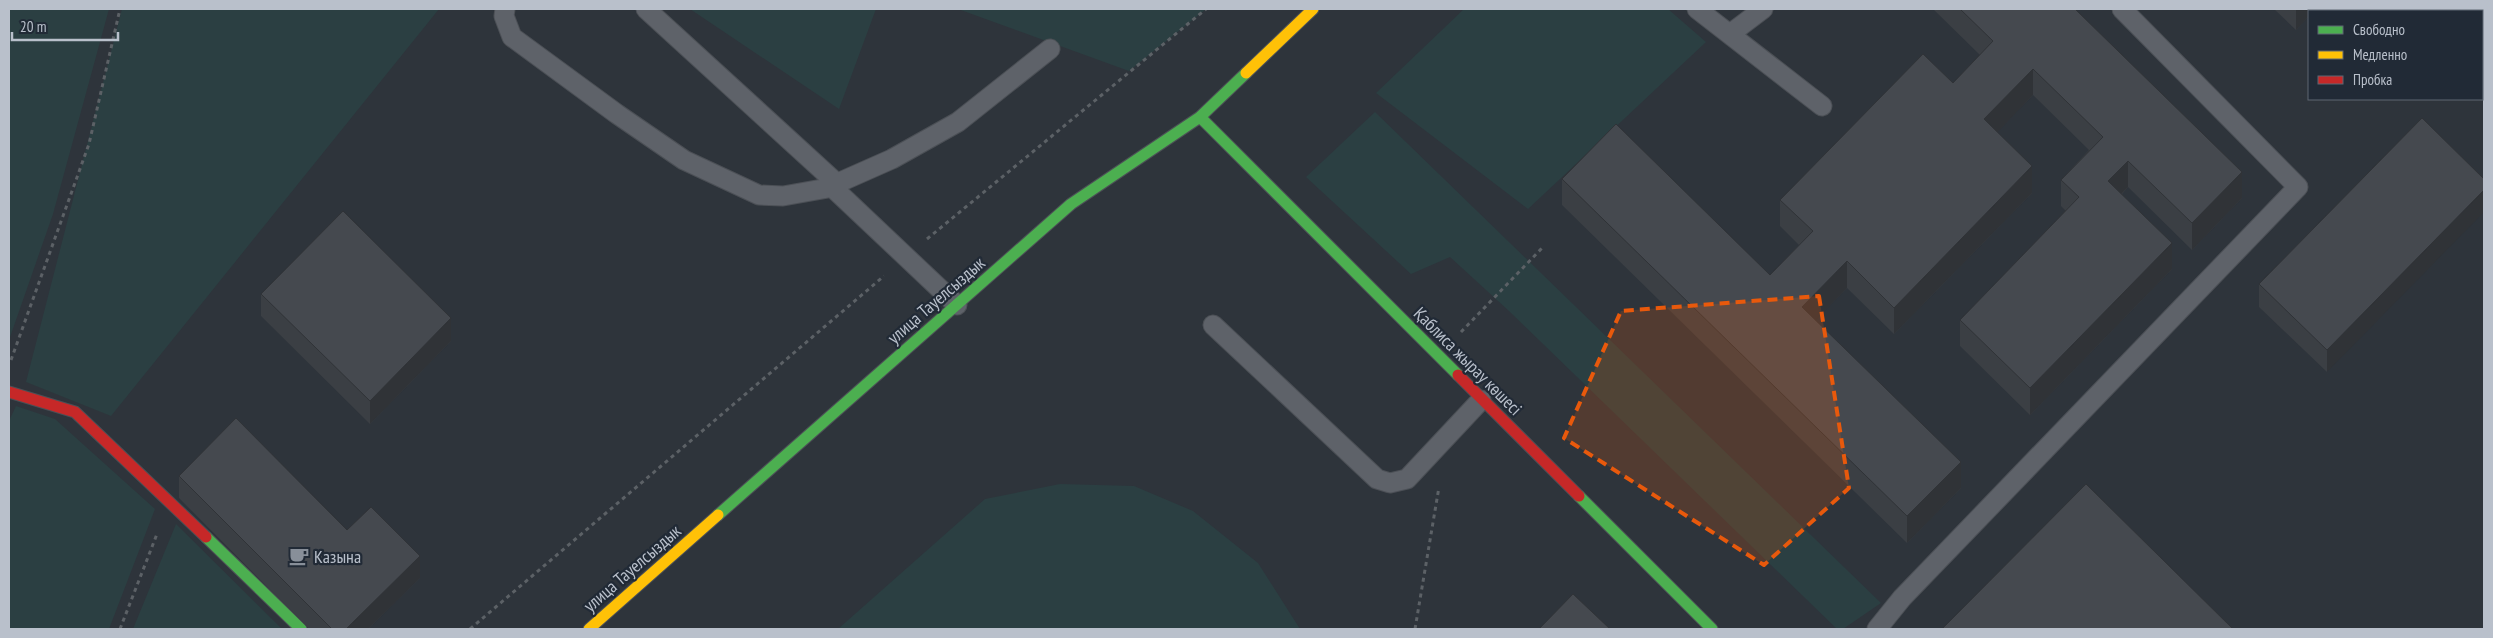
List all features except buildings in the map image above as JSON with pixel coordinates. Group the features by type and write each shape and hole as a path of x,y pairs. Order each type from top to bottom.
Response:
{"street":[{"name":"улица Тауелсыздык","path":"590,629 1071,204 1200,117 1313,9"},
{"name":"Қаблиса жырау көшесі","path":"1200,117 1712,629"},
{"path":"9,392 75,412 301,629"}],"lane":[{"path":"505,9 504,16 512,37 616,114 684,160 760,195 783,196 828,188 892,159 958,122 1050,49"},
{"path":"646,9 832,179 831,186"},
{"path":"1697,9 1822,106"},
{"path":"1730,34 1763,9"},
{"path":"1878,629 1902,598 2298,187 2122,9"},
{"path":"831,186 957,305"},
{"path":"1213,325 1377,479 1390,483 1407,479 1481,400"}],"path":[{"path":"9,366 89,144 120,9"},
{"path":"470,629 906,258 1206,9"},
{"path":"1438,356 1544,246"},
{"path":"1415,629 1439,484"},
{"path":"120,629 161,522 167,500"}],"highlighted area":[{"path":"1819,296 1849,488 1764,565 1564,438 1621,311"}],"green space":[{"path":"9,9 109,9 53,214 9,340"},
{"path":"122,9 439,9 111,416 26,382"},
{"path":"690,9 876,9 839,109"},
{"path":"958,9 1206,9 1129,71"},
{"path":"1464,9 1668,9 1706,42 1528,209 1376,93"},
{"path":"1375,112 1881,603 1843,629 1837,629 1509,311 1450,257 1411,274 1306,177"},
{"path":"16,406 55,419 155,509 109,629 9,629 9,421"},
{"path":"1060,484 1134,486 1193,511 1258,563 1300,629 838,629 985,499"},
{"path":"176,524 282,629 133,629"}],"traffic: fast":[{"path":"718,515 1071,204 1200,117 1246,73"},
{"path":"1200,117 1458,375"},
{"path":"1579,496 1712,629"},
{"path":"206,537 301,629"}],"traffic: slow":[{"path":"1246,73 1313,9"},
{"path":"589,629 718,515"}],"traffic: jam":[{"path":"1458,375 1579,496"},
{"path":"9,392 75,412 206,537"}],"place":[{"name":"Казына","path":"299,556"}]}
